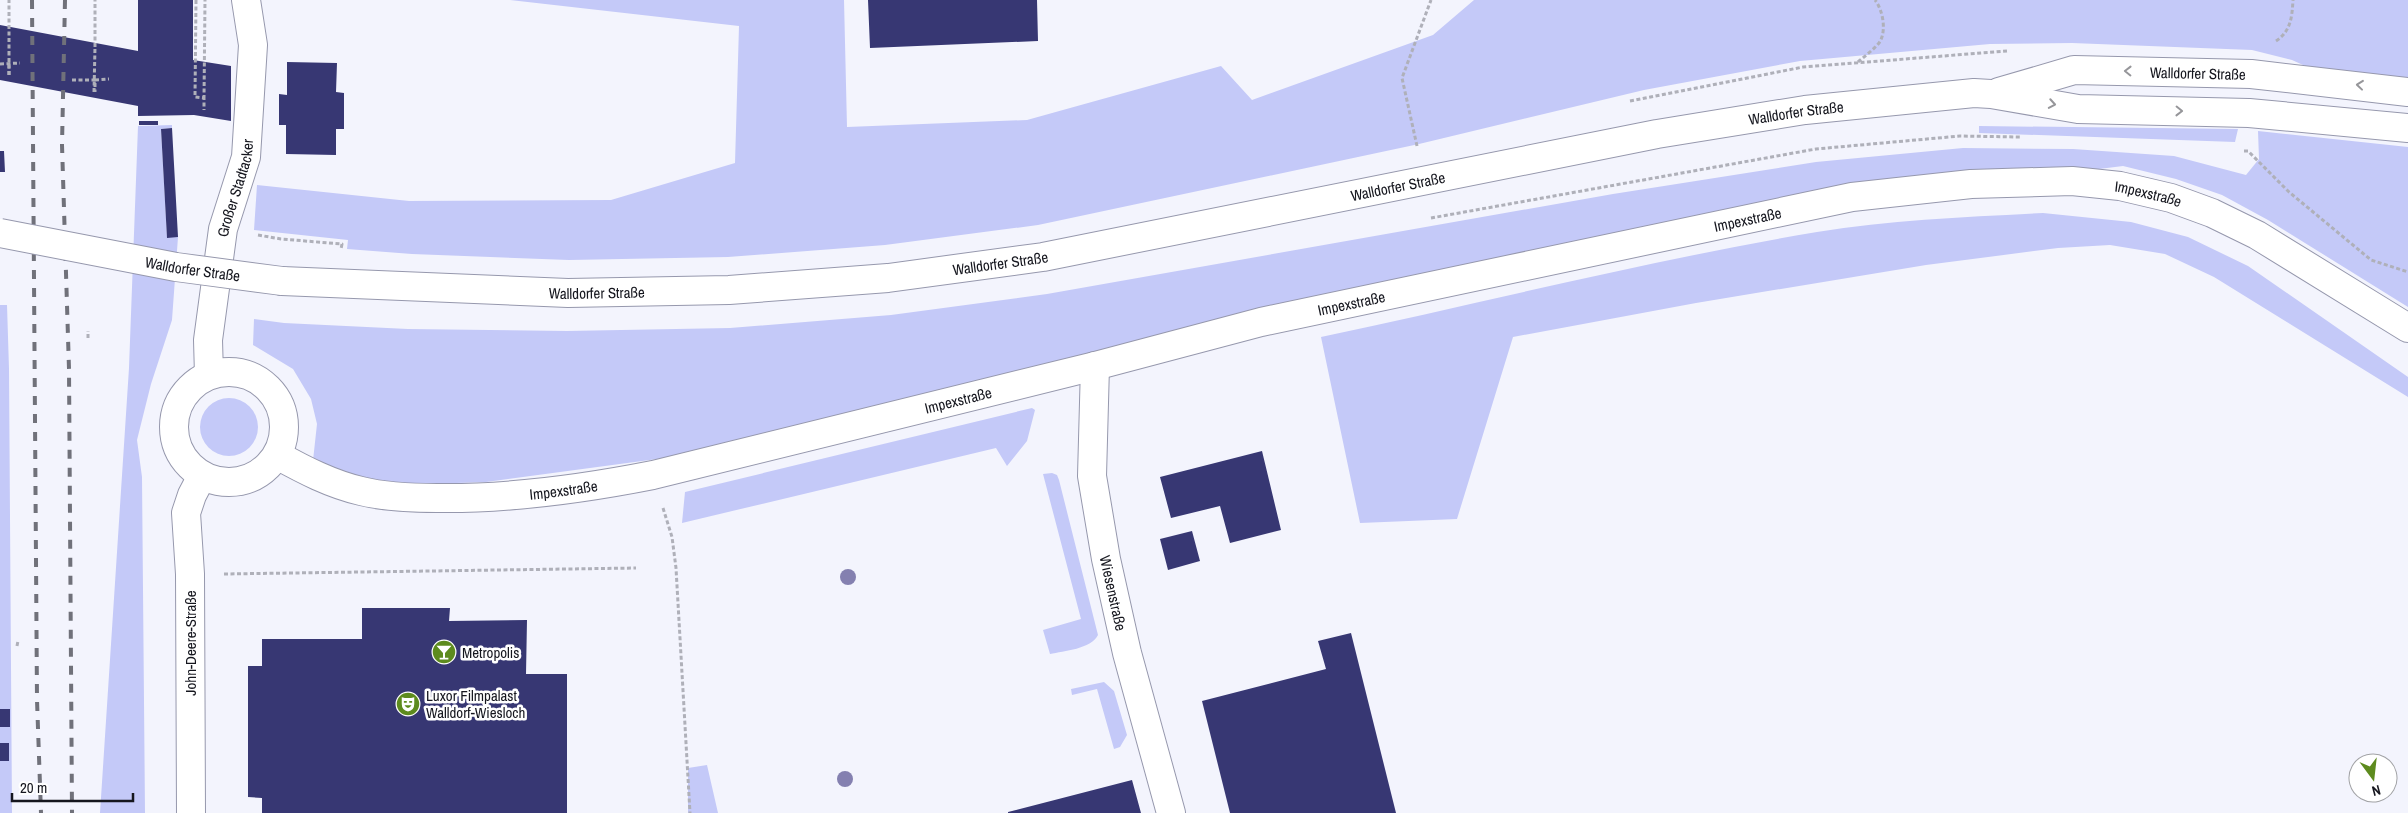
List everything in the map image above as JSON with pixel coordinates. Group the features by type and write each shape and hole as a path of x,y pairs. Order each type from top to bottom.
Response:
{"street":[{"name":"Großer Stadtacker","path":"209,375 208,340 224,229 246,157 253,46 246,0"},
{"name":"Walldorfer Straße","path":"1991,94 2074,70 2251,74 2408,92"},
{"name":"Walldorfer Straße","path":"0,233 176,267 282,281 568,293 729,290 888,278 1042,257 1657,134 1805,110 1974,93 1991,94 2078,109 2249,113 2408,128"},
{"name":"Impexstraße","path":"277,455 313,476 361,491 408,498 467,499 540,494 653,475 1094,366 1261,322 1852,197 1971,184 2072,181 2120,186 2171,198 2212,213 2257,235 2408,328"},
{"name":"Wiesenstraße","path":"1094,366 1092,476 1104,550 1127,653 1171,813"},
{"path":"236,372 262,382 279,403 284,430 277,455 257,475 230,482 202,476 186,463 176,444 173,423 179,403 191,386 209,375 236,372"},
{"name":"John-Deere-Straße","path":"191,813 190,574 186,513 192,495 202,476"}],"path":[{"path":"9,0 9,75 9,63"},
{"path":"95,0 94,92 95,80"},
{"path":"196,0 195,97 204,98 204,110 205,0"},
{"path":"1419,154 1402,78 1431,0"},
{"path":"1858,62 1880,41 1883,30 1882,17 1875,0"},
{"path":"2271,44 2282,36 2292,21 2293,0"},
{"path":"1628,101 1803,67 2008,51"},
{"path":"0,64 20,63"},
{"path":"72,80 109,79"},
{"path":"2248,151 2289,192 2371,260 2408,272"},
{"path":"281,239 336,243"},
{"path":"88,331 88,338"},
{"path":"653,475 672,537 676,568 690,813"},
{"path":"190,574 636,568"}],"shaded area":[{"path":"510,0 844,0 847,127 1027,120 1221,66 1252,100 1433,35 1474,0 2408,0 2408,83 2312,69 2292,60 2252,50 2072,43 1990,44 1800,61 1644,90 1419,144 1038,225 885,245 728,257 569,260 412,254 347,249 348,240 254,230 257,185 409,201 611,200 735,163 739,26"},
{"path":"172,125 172,128 161,129 167,237 178,237 172,320 151,384 137,440 142,477 145,813 100,813 129,368 138,126"},
{"path":"1979,126 2238,129 2235,142 1979,133"},
{"path":"2258,131 2408,147 2408,307 2268,220 2222,195 2176,179 2123,166 2067,173 1972,176 672,457 486,482 310,488 317,424 311,399 293,369 253,345 254,319 284,323 408,329 567,331 730,328 891,315 1047,294 1613,194 1816,162 1963,148 2073,149 2174,156 2246,175 2259,159"},
{"path":"2043,213 2131,222 2188,237 2248,266 2408,377 2408,397 2214,277 2165,254 2110,245 2058,248 1926,265 1696,303 1513,337 1457,519 1360,523 1321,337 1631,268 1817,232 1901,222"},
{"path":"0,305 7,305 9,369 12,813 0,813"},
{"path":"229,398 245,403 253,411 258,427 253,443 245,451 229,456 213,451 205,443 200,427 205,411 213,403"},
{"path":"1032,408 1035,410 1027,441 1007,466 996,448 682,523 685,492"},
{"path":"1052,473 1057,475 1059,480 1098,635 1095,640 1083,646 1050,654 1043,630 1081,619 1043,474"},
{"path":"1104,682 1114,691 1127,735 1120,747 1114,749 1097,689 1072,695 1071,689"},
{"path":"707,765 718,813 688,813 688,768"}],"building":[{"path":"138,0 193,0 193,60 231,66 231,121 194,115 138,116 138,106 0,80 0,25 138,51"},
{"path":"868,0 1037,0 1038,41 870,48"},
{"path":"287,62 337,63 336,92 344,93 344,129 336,129 336,155 286,154 286,125 279,125 279,94 287,95"},
{"path":"139,121 158,121 158,125 139,125"},
{"path":"172,128 178,237 167,238 161,129"},
{"path":"0,151 4,151 5,172 0,172"},
{"path":"1262,451 1281,530 1230,543 1220,506 1171,518 1160,477"},
{"path":"1192,531 1200,561 1168,570 1160,539"},
{"name":"Luxor Filmpalast Walldorf-Wiesloch","path":"362,608 450,608 449,621 527,620 526,674 567,674 567,813 262,813 262,798 248,797 248,666 262,666 262,639 362,639"},
{"path":"1351,633 1396,813 1230,813 1202,701 1326,669 1318,641"},
{"path":"0,709 10,709 10,727 0,727"},
{"path":"0,743 9,743 9,761 0,761"},
{"path":"1132,780 1141,813 1008,813 1008,812"}],"railway":[{"path":"32,0 37,700 41,813"},
{"path":"65,0 62,145 69,369 72,813"}],"place":[{"name":"Metropolis","path":"444,652"},
{"name":"Luxor Filmpalast Walldorf-Wiesloch","path":"408,704"}]}
